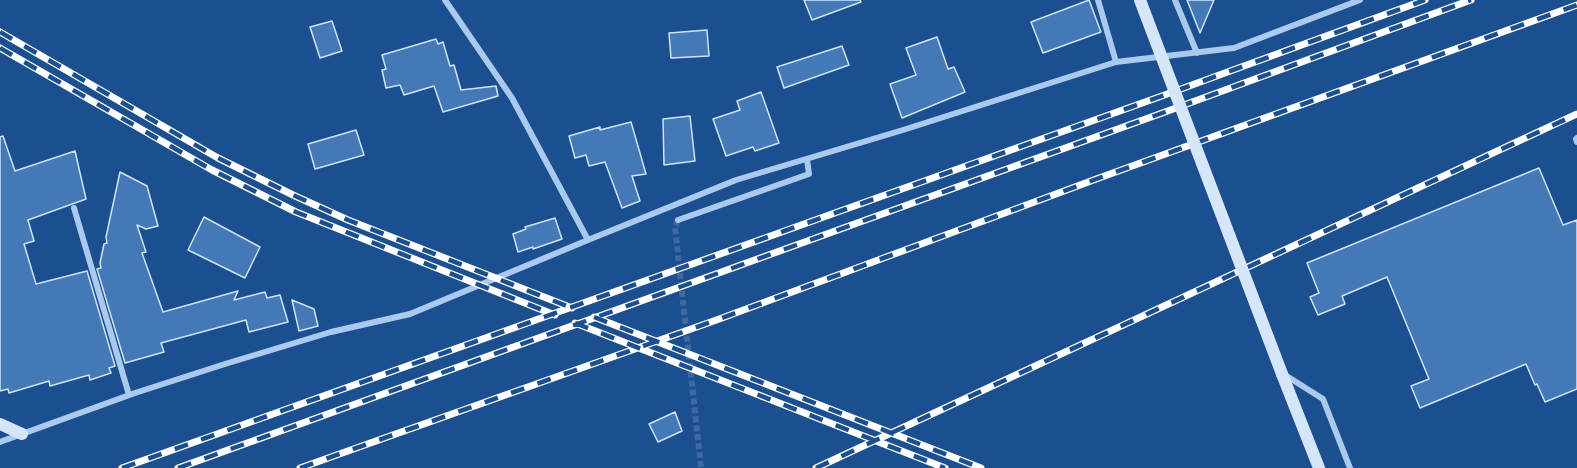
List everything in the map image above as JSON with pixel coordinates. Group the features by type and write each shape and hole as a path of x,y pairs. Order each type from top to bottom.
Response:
{"street":[{"path":"445,0 512,99 588,240"},
{"path":"1098,0 1116,62"},
{"path":"1140,0 1319,468"},
{"path":"1176,0 1197,53"},
{"path":"0,442 129,395 225,364 331,332 410,314 735,180 1116,62 1234,48 1360,0"},
{"path":"678,220 809,174 807,159"},
{"path":"75,208 129,395"},
{"path":"1282,374 1323,399 1350,468"},
{"path":"0,424 22,434"}],"building":[{"path":"804,0 860,0 861,2 812,20"},
{"path":"1089,0 1101,32 1043,53 1031,22"},
{"path":"1187,0 1214,0 1200,33"},
{"path":"332,21 342,51 320,58 310,27"},
{"path":"707,30 709,56 671,58 669,33"},
{"path":"937,37 948,69 954,67 965,92 902,118 890,84 916,75 906,48"},
{"path":"436,39 438,44 443,42 450,66 454,65 461,90 496,86 498,96 443,112 434,86 404,95 400,85 386,88 382,70 386,69 382,55"},
{"path":"842,46 849,65 784,88 777,67"},
{"path":"761,92 779,143 755,151 753,147 726,156 713,119 740,110 737,101"},
{"path":"690,116 695,161 664,165 663,119"},
{"path":"631,122 646,174 632,176 640,201 622,208 605,162 589,166 586,155 575,158 569,136 600,127 600,130"},
{"path":"356,130 364,155 315,169 308,144"},
{"path":"3,136 15,171 75,151 86,199 28,220 34,241 24,244 36,284 87,271 115,366 109,368 111,373 90,380 89,375 50,386 49,381 9,393 8,389 0,391 0,137"},
{"path":"1539,168 1563,225 1577,220 1577,389 1545,402 1526,364 1420,408 1411,386 1429,379 1387,277 1342,296 1345,304 1318,315 1310,297 1319,293 1307,263"},
{"path":"120,172 147,186 158,226 146,229 137,225 146,252 142,253 163,312 238,291 234,300 265,292 267,298 280,295 288,322 249,332 246,320 161,343 164,352 125,363 97,269 101,268 104,244 107,243 106,237"},
{"path":"204,217 260,247 245,278 188,250"},
{"path":"555,218 562,239 518,252 513,234 526,229 525,227"},
{"path":"292,300 314,309 318,326 299,331"},
{"path":"675,412 682,431 658,442 649,424"}],"tunnel":[{"path":"678,220 675,227 701,468"}],"railway":[{"path":"122,468 1425,0"},
{"path":"178,468 1471,0"},
{"path":"300,468 722,318 1099,178 1577,5"},
{"path":"0,32 218,158 293,195 348,220 572,308"},
{"path":"0,48 212,170 296,212 555,315"},
{"path":"816,468 1577,114"},
{"path":"594,317 981,468"},
{"path":"575,323 945,468"}]}
